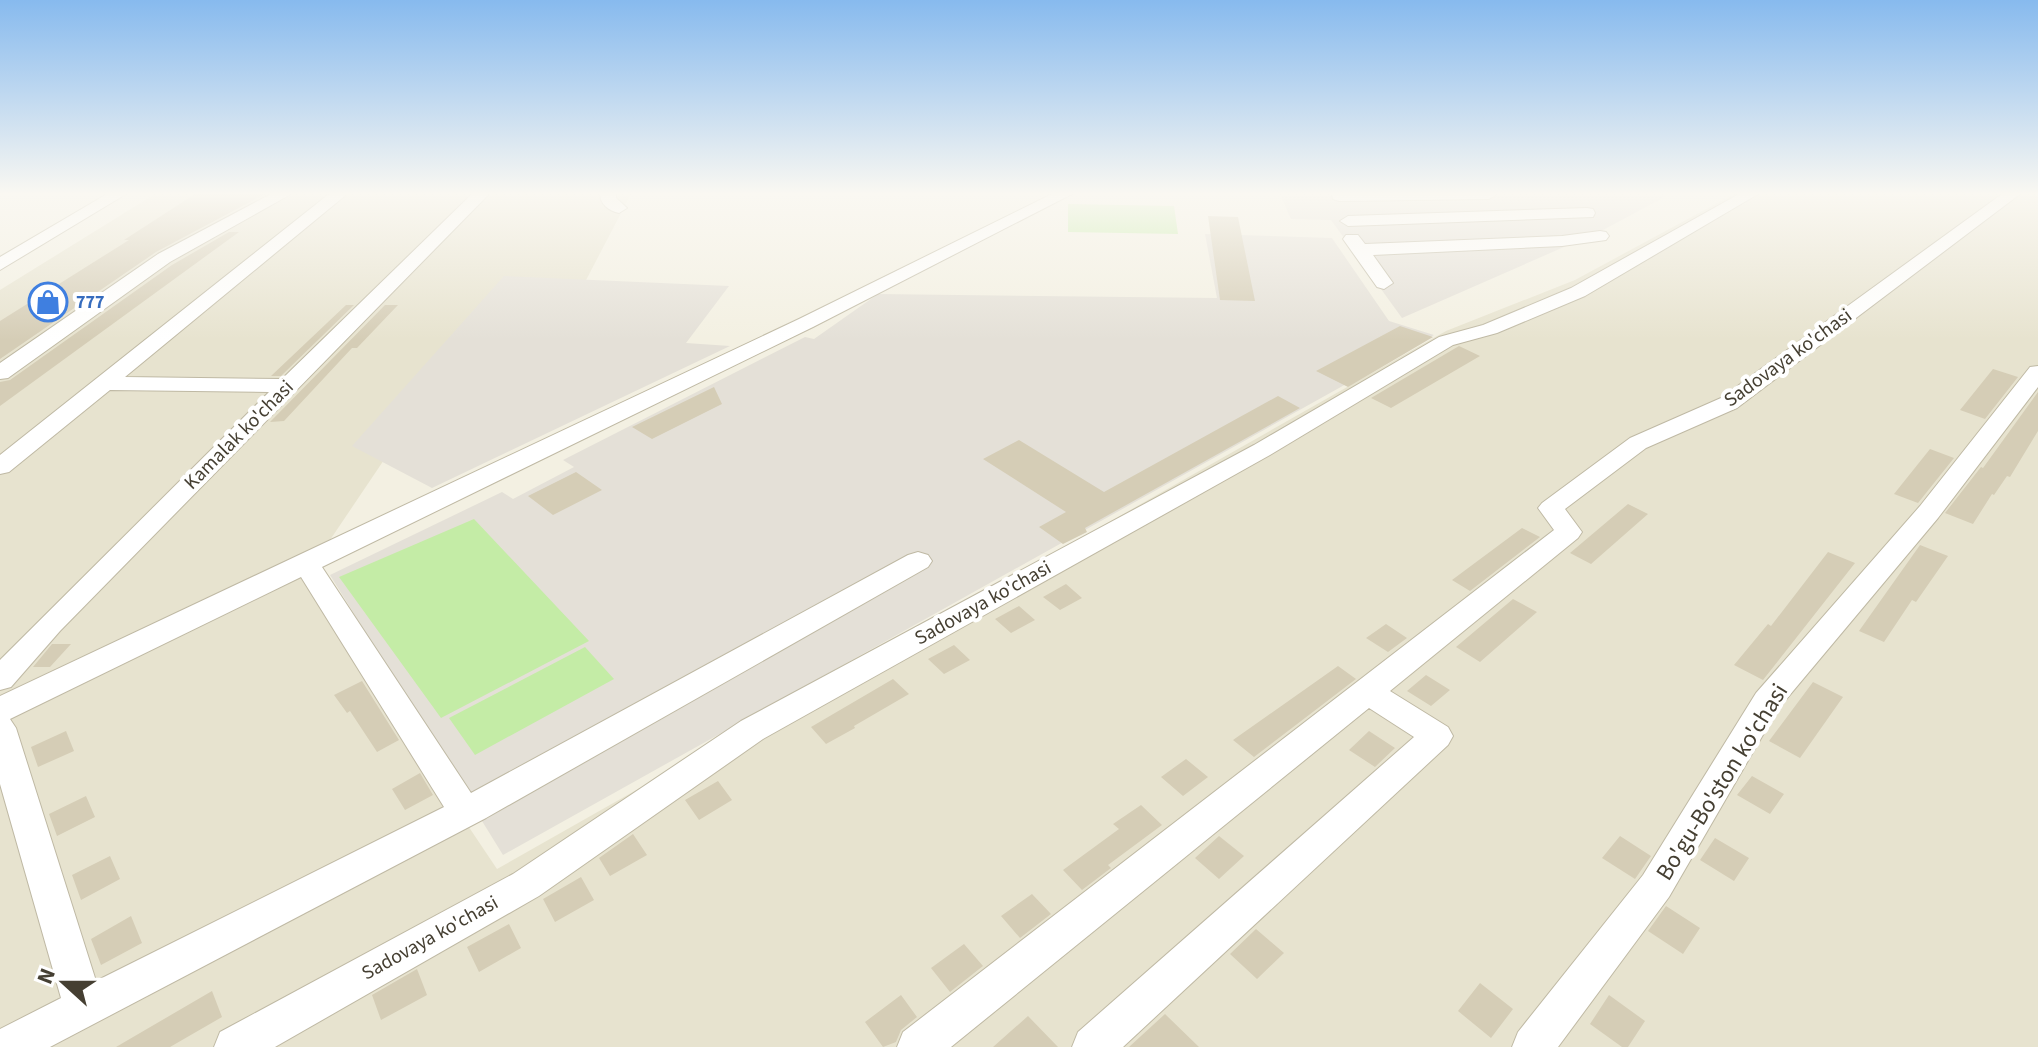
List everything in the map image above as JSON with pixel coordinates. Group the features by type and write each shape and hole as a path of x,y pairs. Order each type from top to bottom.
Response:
{"street":[{"path":"0,255 21,243"},
{"path":"0,265 37,243"},
{"path":"0,373 164,258 192,243"},
{"path":"0,467 278,243"},
{"name":"Kamalak ko'chasi","path":"0,679 50,624 432,243"},
{"path":"0,710 966,243"},
{"path":"1355,243 1384,283"},
{"path":"1360,250 1520,243"},
{"name":"Sadovaya ko'chasi","path":"235,1047 526,885 752,730 1262,450 1446,341 1490,329 1578,292 1664,243"},
{"name":"Sadovaya ko'chasi","path":"918,1047 1569,532 1551,508 1638,443 1729,403 1946,243"},
{"name":"Bo'gu-Bo'ston ko'chasi","path":"1533,1047 1656,886 1767,701 1929,512 2038,372"},
{"path":"104,383 289,386"},
{"path":"8,1047 465,812 918,561"},
{"path":"306,563 465,812"},
{"path":"1093,1047 1437,736 1368,692"},
{"path":"0,728 84,1007"}],"shaded area":[{"path":"76,243 605,243 584,284 504,282 303,580 497,869 1446,331 1575,280 1644,243 2038,243 2038,1047 0,1047 0,290"},
{"path":"1207,243 1335,243 1389,321 1434,335 503,855 330,575 502,492 513,499 574,467 563,460 805,337 814,339 878,294 1217,298"},
{"path":"1348,243 1573,243 1402,318"},
{"path":"504,276 729,286 686,343 730,346 432,488 352,446"}],"green space":[{"path":"474,519 589,641 441,718 339,577"},
{"path":"585,647 614,679 475,755 449,718"}],"building":[{"path":"124,243 173,243 0,359 0,321"},
{"path":"210,243 224,243 0,406 0,382 10,380 172,265"},
{"path":"1212,243 1243,243 1255,301 1220,300"},
{"path":"346,305 354,305 281,376 271,376"},
{"path":"385,305 398,305 357,348 352,348 284,421 270,422"},
{"path":"1400,326 1433,337 1348,387 1316,371"},
{"path":"1459,346 1480,356 1391,408 1371,398"},
{"path":"1993,369 2018,377 1985,419 1960,410"},
{"path":"714,387 722,404 652,439 632,427"},
{"path":"2038,392 2038,431 2010,477 2007,476 1992,494 1973,524 1945,513 1983,468"},
{"path":"1278,396 1300,408 1085,528 1087,532 1063,544 1039,527 1066,512 983,459 1019,440 1104,492"},
{"path":"1930,449 1954,458 1918,503 1894,494"},
{"path":"576,472 602,490 553,515 528,496"},
{"path":"1628,504 1648,514 1591,564 1570,553"},
{"path":"1522,528 1540,537 1470,591 1452,580"},
{"path":"1920,545 1948,556 1916,602 1912,600 1884,642 1859,631"},
{"path":"1828,552 1855,563 1763,680 1734,665 1768,624 1771,626"},
{"path":"1066,584 1082,598 1060,610 1043,597"},
{"path":"1513,599 1537,612 1480,662 1456,647"},
{"path":"1019,606 1035,620 1011,633 995,619"},
{"path":"1386,624 1407,638 1388,652 1366,638"},
{"path":"52,644 71,644 50,667 33,667"},
{"path":"954,645 970,660 944,674 928,659"},
{"path":"1338,666 1356,679 1254,757 1233,740"},
{"path":"1426,675 1450,690 1431,706 1407,691"},
{"path":"893,679 909,694 855,728 826,744 811,727"},
{"path":"362,681 399,740 377,752 350,711 347,713 334,695"},
{"path":"1813,682 1843,697 1800,758 1769,741"},
{"path":"66,731 74,751 38,767 31,747"},
{"path":"1369,731 1395,748 1375,767 1349,750"},
{"path":"1186,759 1208,777 1183,796 1161,777"},
{"path":"420,773 433,795 405,810 392,789"},
{"path":"1752,776 1784,794 1770,814 1737,795"},
{"path":"718,781 732,800 699,820 685,800"},
{"path":"86,796 95,817 57,836 49,814"},
{"path":"1141,805 1162,825 1108,865 1111,868 1082,890 1063,870 1119,829 1113,824"},
{"path":"633,834 647,855 610,876 599,858"},
{"path":"1219,836 1244,856 1219,879 1195,858"},
{"path":"1620,836 1651,856 1635,879 1602,858"},
{"path":"1715,838 1749,858 1734,881 1700,860"},
{"path":"110,856 120,879 81,900 72,875"},
{"path":"581,877 594,900 555,922 543,899"},
{"path":"1032,894 1051,914 1020,938 1001,916"},
{"path":"1666,906 1700,928 1683,954 1648,931"},
{"path":"131,916 142,943 101,965 91,939"},
{"path":"509,924 521,948 479,972 467,947"},
{"path":"1256,929 1284,953 1257,979 1230,954"},
{"path":"964,944 983,966 950,992 931,968"},
{"path":"417,969 427,995 381,1020 372,995"},
{"path":"1480,983 1513,1009 1491,1038 1458,1011"},
{"path":"212,991 222,1017 170,1047 116,1047"},
{"path":"901,995 917,1017 901,1030 896,1042 883,1047 865,1022"},
{"path":"1609,995 1645,1021 1628,1047 1622,1047 1590,1024"},
{"path":"1165,1014 1199,1047 1129,1047"},
{"path":"1028,1016 1058,1047 993,1047"}],"place":[{"name":"777","path":"48,302"}]}
